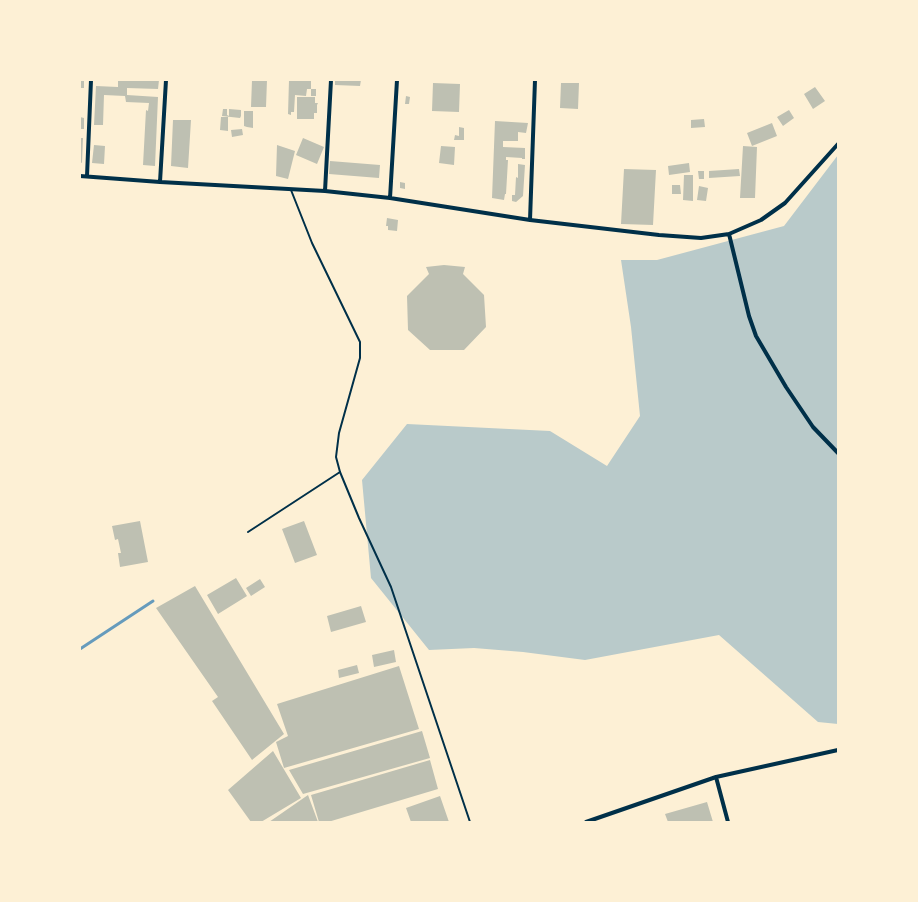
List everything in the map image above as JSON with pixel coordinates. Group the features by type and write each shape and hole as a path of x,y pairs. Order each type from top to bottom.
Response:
{"street":[{"path":"87,176 91,80"},
{"path":"160,182 166,80"},
{"path":"325,191 331,80"},
{"path":"390,198 397,80"},
{"path":"530,220 535,80"},
{"path":"80,176 325,191 390,198 530,220 659,235 701,238 729,234 761,220 785,203 838,144"},
{"path":"729,234 749,316 756,336 786,387 813,427 838,453"},
{"path":"586,822 716,777 838,750"},
{"path":"716,777 728,822"}],"lane":[{"path":"290,189 312,243 360,342 360,358 338,433 336,457 340,472 359,518 391,587 470,822"},
{"path":"248,532 340,472"}],"shaded area":[{"path":"838,155 838,724 818,722 719,635 585,660 523,652 474,648 429,650 371,578 362,480 407,424 550,431 607,466 640,416 631,327 621,260 657,260 784,226"}],"building":[{"path":"80,80 84,80 84,88 80,88"},
{"path":"118,80 159,80 158,89 127,88 127,95 158,97 155,166 143,165 146,110 148,111 149,103 126,102 125,96 104,95 103,125 94,125 96,86 118,87"},
{"path":"252,80 267,80 266,107 251,107"},
{"path":"289,80 311,80 311,89 307,89 306,96 295,95 294,112 291,112 291,115 288,114"},
{"path":"335,80 361,80 360,86 335,85"},
{"path":"433,83 460,84 459,112 432,111"},
{"path":"561,83 579,83 578,109 560,108"},
{"path":"815,87 825,101 813,109 804,94"},
{"path":"311,89 316,89 316,96 311,96"},
{"path":"406,96 410,97 409,104 405,104"},
{"path":"297,97 315,97 315,103 318,103 317,113 314,113 314,119 297,119"},
{"path":"223,109 227,109 227,115 229,116 229,109 241,110 241,116 240,118 222,116"},
{"path":"789,110 794,118 783,126 777,117"},
{"path":"244,111 253,111 253,128 244,126"},
{"path":"80,117 84,118 84,129 80,129"},
{"path":"221,117 228,117 228,131 220,130"},
{"path":"704,119 705,127 691,128 691,120"},
{"path":"173,120 191,120 188,168 171,166"},
{"path":"495,121 528,123 526,133 518,132 518,141 503,141 503,147 525,148 525,159 506,157 506,160 508,160 506,194 504,200 492,198"},
{"path":"772,123 777,136 752,146 747,133"},
{"path":"459,127 464,128 464,140 454,140 455,135 459,136"},
{"path":"242,129 243,135 232,137 231,130"},
{"path":"80,138 83,138 82,163 80,162"},
{"path":"303,138 324,147 317,164 296,155"},
{"path":"94,145 105,146 104,164 92,163"},
{"path":"277,145 295,151 288,179 276,176"},
{"path":"441,146 455,147 454,165 439,163"},
{"path":"743,146 757,147 755,198 740,198"},
{"path":"330,161 380,165 379,178 329,174"},
{"path":"689,163 690,172 669,175 668,166"},
{"path":"518,164 525,165 523,196 516,202 512,201 512,195 515,195 516,177 518,178"},
{"path":"624,169 656,170 653,225 621,224"},
{"path":"739,169 740,176 709,178 709,171"},
{"path":"698,171 704,171 704,179 699,179"},
{"path":"684,175 693,175 693,201 683,200"},
{"path":"400,182 405,183 405,189 400,188"},
{"path":"672,185 680,185 681,194 672,194"},
{"path":"699,186 708,188 706,201 697,200"},
{"path":"387,218 398,220 397,231 388,230 388,226 386,226"},
{"path":"444,265 465,267 463,274 484,295 486,327 464,350 430,350 408,330 407,296 429,274 426,267"},
{"path":"140,521 148,562 120,567 118,553 121,553 118,539 115,540 112,526"},
{"path":"304,521 317,555 295,563 282,529"},
{"path":"236,578 247,596 218,614 207,595"},
{"path":"260,579 265,587 251,596 246,588"},
{"path":"195,586 284,734 252,760 212,701 218,697 156,608"},
{"path":"361,606 366,622 331,632 327,616"},
{"path":"394,650 396,662 374,667 372,655"},
{"path":"357,665 359,673 339,678 338,670"},
{"path":"399,666 419,729 284,768 276,742 288,736 277,704"},
{"path":"422,731 430,758 303,794 289,770"},
{"path":"273,751 301,798 261,822 251,822 228,790"},
{"path":"430,760 438,789 328,822 319,822 311,795"},
{"path":"308,795 318,822 269,822"},
{"path":"440,796 449,822 411,822 406,808"},
{"path":"707,802 713,822 668,822 665,814"}],"waterway":[{"path":"80,649 153,601"}]}
